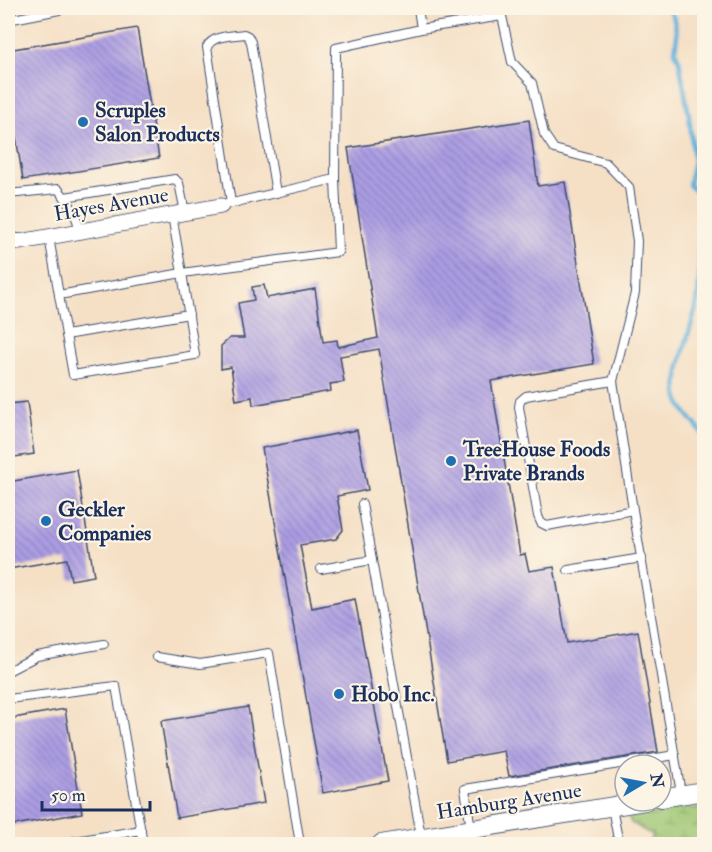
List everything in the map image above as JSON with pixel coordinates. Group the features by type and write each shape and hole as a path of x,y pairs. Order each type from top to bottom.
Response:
{"street":[{"name":"Hayes Avenue","path":"8,240 20,242 226,205"},
{"path":"673,796 705,791"},
{"name":"Hamburg Avenue","path":"381,844 612,807"}],"lane":[{"path":"8,20 58,10 58,8"},
{"path":"418,8 421,29"},
{"path":"59,295 182,273 338,252 335,178 336,48 421,29 502,16 512,62 532,82 544,134 554,149 606,163 629,187 637,241 635,293 613,381 681,795"},
{"path":"276,193 251,42 244,33 216,38 210,41 207,47 226,205 276,193 335,178"},
{"path":"49,237 73,375 195,355 182,273 178,213 179,183 175,179 64,197"},
{"path":"8,194 58,189 76,216 80,231"},
{"path":"66,335 189,314"},
{"path":"613,381 526,396 520,401 519,407 541,523 547,526 633,510"},
{"path":"362,504 422,838"},
{"path":"568,570 642,558"},
{"path":"321,569 372,560"},
{"path":"8,670 37,656 104,644"},
{"path":"157,657 200,664 268,653 300,844"},
{"path":"8,699 117,686 144,844"},
{"path":"471,830 465,789 675,756"},
{"path":"612,807 619,844"},
{"path":"62,844 141,830"}],"green space":[{"path":"673,808 704,808 704,844 649,844 652,834 631,823 629,818 632,814 673,813"}],"building":[{"name":"Scruples Salon Products","path":"137,28 159,158 23,180 8,87 8,50"},
{"name":"TreeHouse Foods Private Brands","path":"529,120 538,186 565,182 594,364 491,381 520,555 525,554 529,571 554,567 567,643 638,631 658,752 613,753 613,759 509,776 504,751 447,761 379,349 340,356 344,382 330,384 331,391 253,405 252,397 236,400 231,367 221,369 221,346 230,338 244,338 238,303 254,300 252,287 264,285 267,298 315,289 323,342 337,340 338,347 378,338 348,148"},
{"path":"27,402 34,454 8,458 8,404"},
{"name":"Hobo Inc.","path":"357,430 368,490 337,496 343,530 336,539 300,545 312,608 355,599 388,781 323,793 262,448"},
{"name":"Geckler Companies","path":"77,470 94,576 71,580 67,559 8,569 8,482"},
{"path":"248,707 264,803 177,818 161,721"},
{"path":"65,709 82,813 8,826 8,719"}],"waterway":[{"path":"669,8 677,35 675,51 679,60 689,116 694,160 689,185 701,196 702,203 698,296 680,364 677,387 680,403 704,436"}],"place":[{"name":"Scruples Salon Products","path":"83,122"},
{"name":"TreeHouse Foods Private Brands","path":"451,461"},
{"name":"Geckler Companies","path":"46,521"},
{"name":"Hobo Inc.","path":"339,694"}]}
